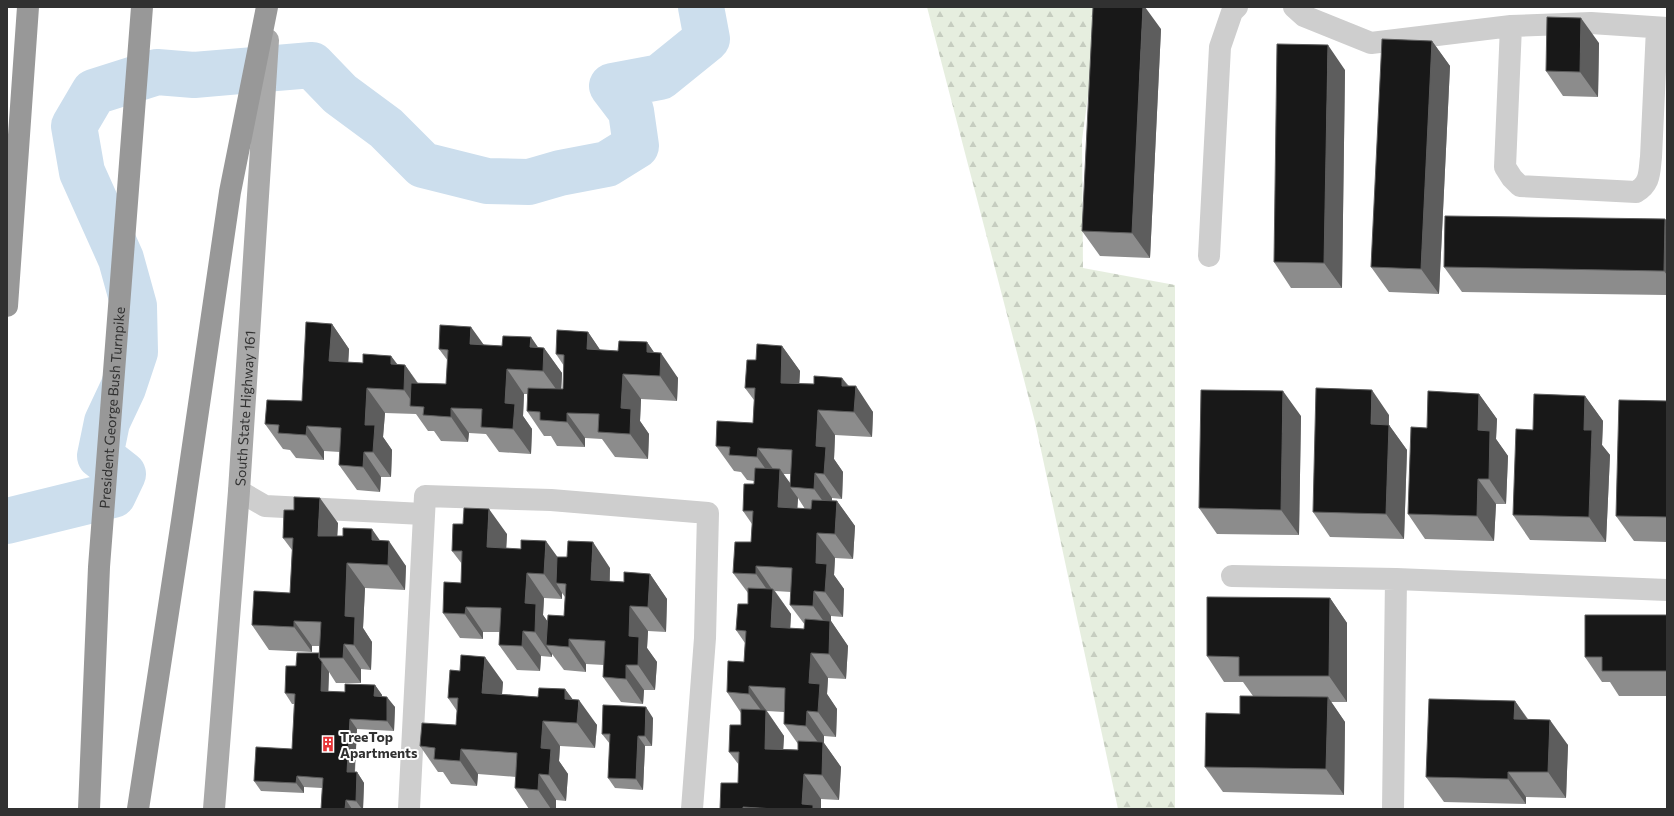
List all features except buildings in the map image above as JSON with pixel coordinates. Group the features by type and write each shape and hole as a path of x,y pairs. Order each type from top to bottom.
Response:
{"highway":[{"path":"7,306 28,7"},
{"name":"President George Bush Turnpike","path":"89,809 99,567 142,7"},
{"path":"138,809 230,192 268,7"}],"main road":[{"name":"South State Highway 161","path":"214,809 239,491 268,7"}],"street":[{"path":"1209,256 1220,47 1232,12 1237,7"},
{"path":"1294,7 1304,16 1371,43 1511,26 1544,16 1591,22 1662,28 1650,170 1645,187 1636,192 1520,186 1512,178 1505,167 1511,26"},
{"path":"239,491 265,506 423,514"},
{"path":"409,809 425,496 550,500 708,513 705,638 692,809"},
{"path":"1232,576 1396,579 1667,590"},
{"path":"1393,809 1396,579"}],"green space":[{"path":"927,7 1098,7 1099,15 1082,140 1083,268 1175,285 1175,809 1118,809 1035,422"}],"waterway":[{"path":"7,521 113,495 123,474 100,456 107,422 123,388 135,352 134,306 121,259 82,172 74,126 94,92 157,72 194,75 312,65 340,94 386,128 423,165 487,181 529,182 560,173 607,164 636,146 631,111 612,86 660,77 707,39 701,7"}],"place":[{"name":"TreeTop Apartments","path":"328,744"}]}
